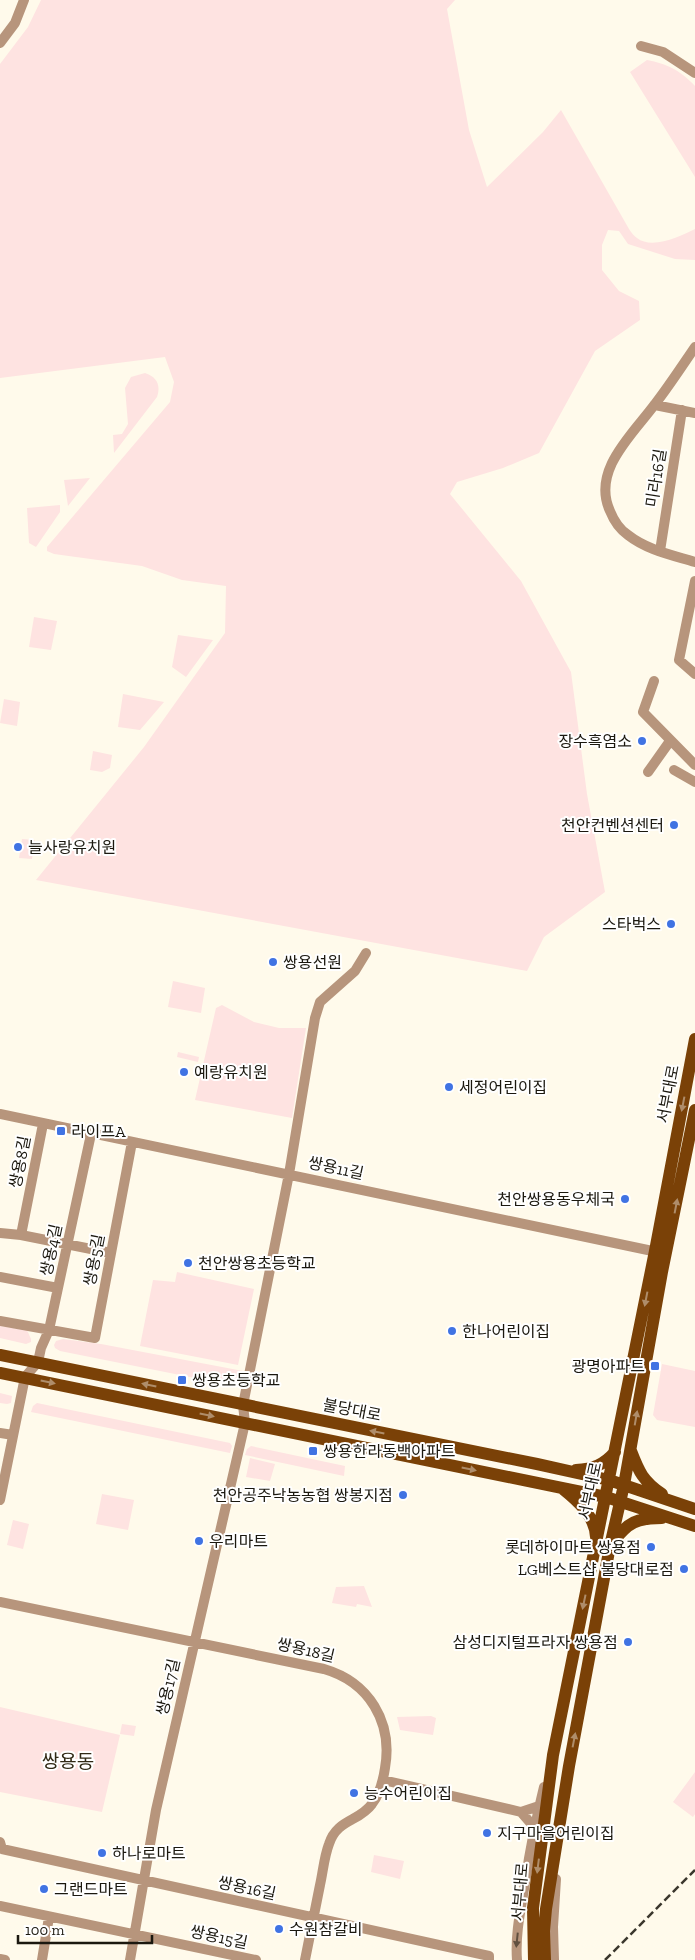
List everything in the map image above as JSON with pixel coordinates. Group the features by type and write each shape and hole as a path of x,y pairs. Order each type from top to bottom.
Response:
{"main road":[{"name":"서부대로","path":"539,1909 569,1766 610,1546 631,1449 695,1039"},
{"name":"서부대로","path":"539,1909 553,1755 615,1452 695,1110"},
{"name":"불당대로","path":"0,1355 32,1370 245,1423 606,1497 695,1526"},
{"name":"불당대로","path":"0,1373 32,1370 244,1405 609,1480 695,1509"},
{"path":"631,1449 638,1470 644,1480 660,1493 682,1504"},
{"path":"561,1470 590,1468 600,1465 615,1452"},
{"path":"561,1488 578,1502 592,1520 596,1543"},
{"path":"610,1546 623,1528 637,1520 672,1518"},
{"path":"539,1909 549,1928 540,1957 529,1923 539,1909"}],"street":[{"path":"0,43 15,23 24,0"},
{"path":"641,46 663,52 695,73"},
{"name":"미라16길","path":"695,347 655,405 623,444 610,467 606,489 608,506 615,523 626,535 647,547 695,562"},
{"path":"655,405 695,413"},
{"name":"미라16길","path":"660,551 682,410"},
{"path":"695,581 679,660 695,674"},
{"path":"654,681 643,712 695,765"},
{"path":"648,772 670,741"},
{"path":"674,770 695,782"},
{"name":"쌍용17길","path":"130,1960 156,1810 193,1642 245,1423 244,1405 289,1174 315,1018 320,1002 355,970 366,953"},
{"name":"쌍용11길","path":"0,1114 661,1252"},
{"name":"쌍용8길","path":"22,1235 43,1124"},
{"name":"쌍용4길","path":"32,1370 49,1330 91,1134"},
{"name":"쌍용5길","path":"49,1330 95,1338 132,1142"},
{"path":"0,1233 22,1235 111,1253"},
{"path":"0,1277 58,1288"},
{"path":"0,1321 49,1330"},
{"path":"0,1500 13,1435 32,1370"},
{"path":"0,1433 13,1435"},
{"name":"쌍용18길","path":"0,1602 324,1668 350,1679 369,1697 380,1716 387,1746 383,1780 372,1806 339,1826 329,1843 305,1960"},
{"path":"517,1960 516,1948 520,1912 534,1827 553,1755"},
{"path":"540,1957 553,1927 556,1880 564,1837 569,1766"},
{"path":"383,1780 521,1812 539,1806"},
{"path":"521,1812 534,1827"},
{"name":"쌍용16길","path":"1,1847 489,1956 489,1960"},
{"name":"쌍용15길","path":"0,1906 256,1960"},
{"path":"42,1960 49,1917"},
{"path":"0,1959 5,1960"}],"shaded area":[{"path":"41,0 455,0 447,9 469,130 487,187 543,132 561,110 629,229 636,237 650,243 666,241 695,229 695,260 675,259 628,244 619,231 608,230 602,245 602,270 619,291 639,301 640,320 595,351 539,453 503,468 457,482 450,494 521,581 571,672 587,794 605,892 544,937 527,971 36,880 144,747 225,633 226,586 182,580 142,566 54,554 47,551 47,547 170,402 174,382 165,357 0,378 0,64 28,27"},
{"path":"647,60 673,68 695,86 695,177 630,72"},
{"path":"145,373 157,382 157,397 114,453 113,435 122,434 128,424 125,388 131,377"},
{"path":"90,478 68,506 64,480"},
{"path":"60,505 60,512 36,547 29,543 27,508"},
{"path":"34,617 57,621 51,650 29,647"},
{"path":"178,635 213,640 186,677 172,667"},
{"path":"123,694 164,702 140,730 118,727"},
{"path":"4,699 20,702 17,726 0,723"},
{"path":"93,751 112,755 110,768 102,772 90,770"},
{"path":"22,839 35,840 32,859 19,858"},
{"path":"173,981 205,988 201,1013 168,1007"},
{"path":"222,1005 254,1022 279,1028 306,1028 292,1118 195,1100 216,1008"},
{"path":"178,1052 199,1057 198,1062 177,1057"},
{"path":"177,1272 254,1289 238,1365 140,1346 153,1280 175,1282"},
{"path":"0,1326 27,1330 31,1342 26,1344 0,1338"},
{"path":"63,1339 101,1344 243,1371 239,1382 230,1385 60,1351 54,1345 56,1341"},
{"path":"662,1364 695,1371 695,1427 657,1420 653,1415"},
{"path":"0,1393 12,1396 11,1403 0,1403"},
{"path":"37,1403 230,1443 232,1446 230,1453 31,1412 33,1406"},
{"path":"251,1446 345,1466 344,1476 245,1455 247,1449"},
{"path":"250,1458 275,1464 270,1481 246,1477"},
{"path":"102,1494 134,1500 128,1530 96,1524"},
{"path":"13,1520 29,1524 23,1549 7,1545"},
{"path":"364,1586 372,1607 357,1604 356,1607 332,1603 336,1587"},
{"path":"0,1707 120,1735 102,1812 0,1792"},
{"path":"431,1716 436,1718 433,1735 400,1730 397,1717"},
{"path":"122,1724 136,1726 134,1736 120,1734"},
{"path":"695,1772 695,1814 693,1817 673,1802"},
{"path":"374,1855 404,1861 400,1879 371,1872"}],"railway":[{"path":"605,1960 695,1870"}],"place":[{"name":"장수흑염소","path":"642,741"},
{"name":"천안컨벤션센터","path":"674,825"},
{"name":"늘사랑유치원","path":"18,847"},
{"name":"스타벅스","path":"671,924"},
{"name":"쌍용선원","path":"273,962"},
{"name":"예랑유치원","path":"184,1072"},
{"name":"세정어린이집","path":"449,1087"},
{"name":"라이프A","path":"61,1131"},
{"name":"천안쌍용동우체국","path":"625,1199"},
{"name":"천안쌍용초등학교","path":"188,1263"},
{"name":"한나어린이집","path":"452,1331"},
{"name":"광명아파트","path":"655,1366"},
{"name":"쌍용초등학교","path":"182,1380"},
{"name":"쌍용한라동백아파트","path":"313,1451"},
{"name":"천안공주낙농농협 쌍봉지점","path":"403,1495"},
{"name":"우리마트","path":"199,1541"},
{"name":"롯데하이마트 쌍용점","path":"651,1547"},
{"name":"LG베스트샵 불당대로점","path":"684,1569"},
{"name":"삼성디지털프라자 쌍용점","path":"628,1642"},
{"name":"능수어린이집","path":"354,1793"},
{"name":"지구마을어린이집","path":"487,1833"},
{"name":"하나로마트","path":"102,1853"},
{"name":"그랜드마트","path":"44,1889"},
{"name":"수원참갈비","path":"279,1929"}],"district":[{"name":"쌍용동","path":"68,1761"}]}
